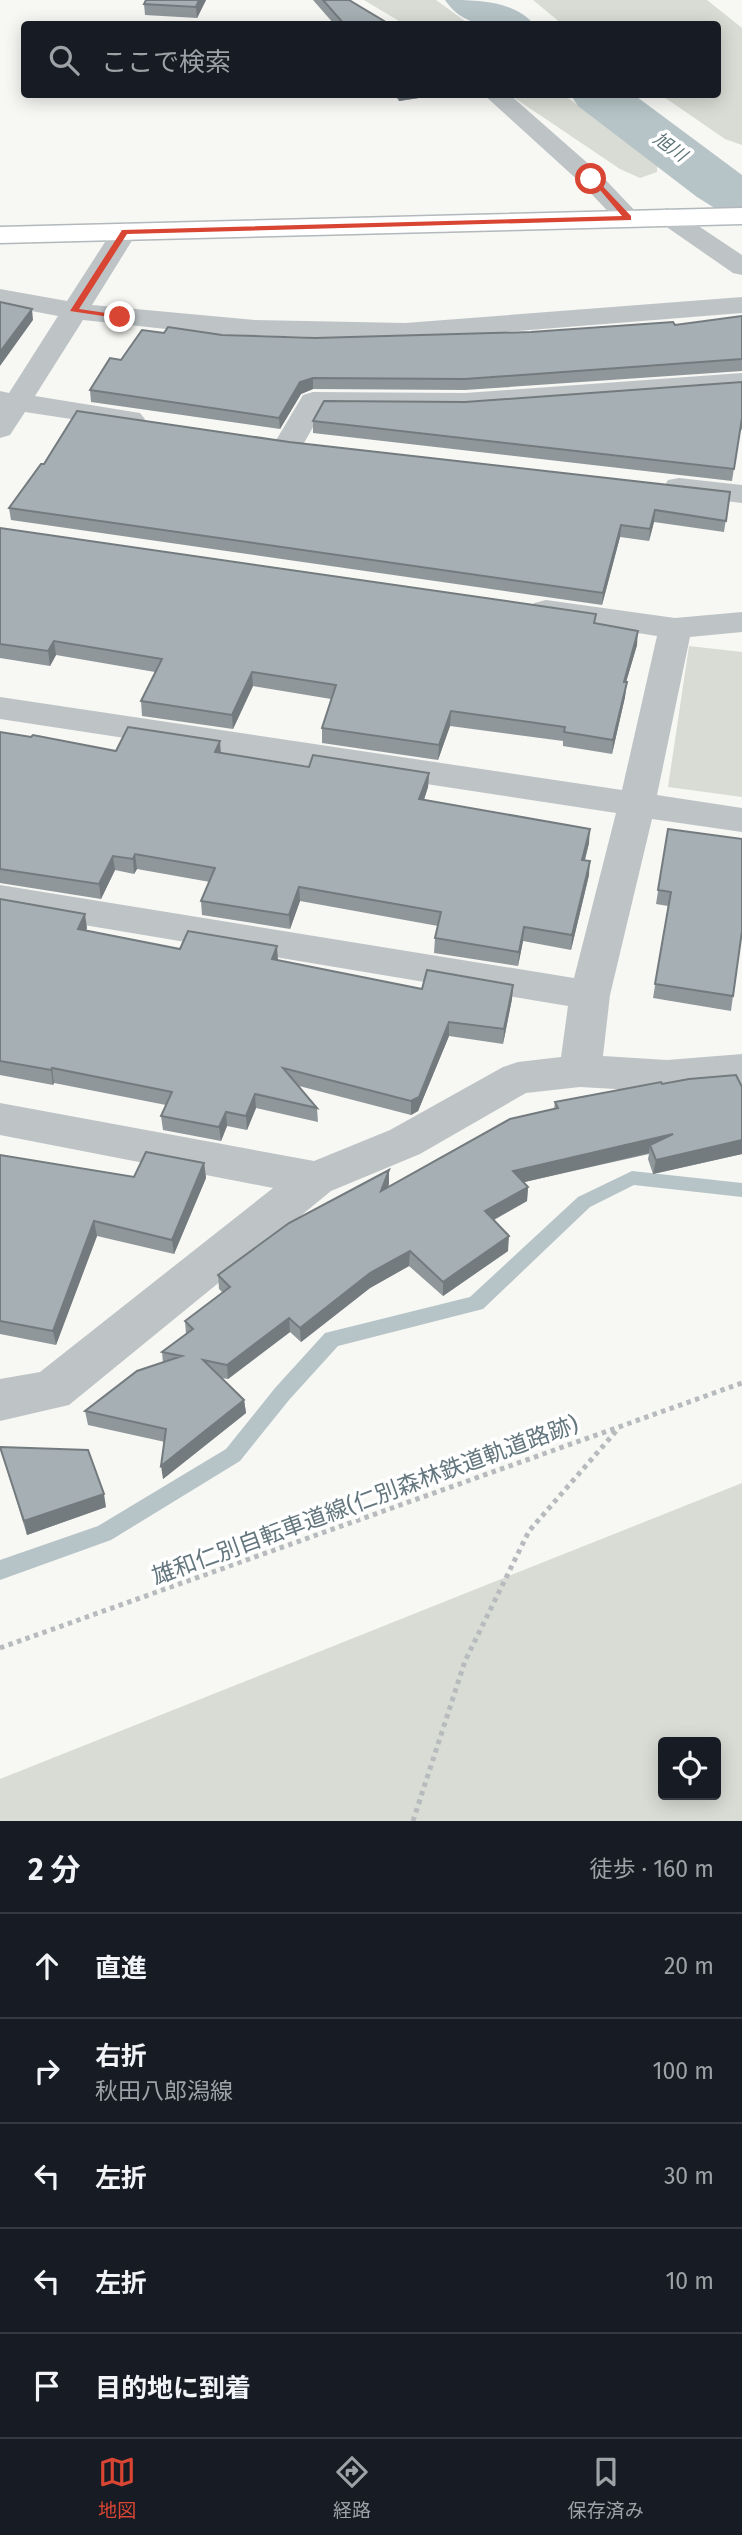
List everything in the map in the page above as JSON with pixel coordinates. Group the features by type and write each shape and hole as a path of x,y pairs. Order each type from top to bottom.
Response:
{"main road":[{"path":"0,235 742,216"}],"street":[{"path":"500,98 591,179 628,218"},
{"path":"667,216 742,267"},
{"path":"0,429 8,401 74,311 125,231"},
{"path":"0,297 74,311 246,330 424,331 559,321 672,308 742,305"},
{"path":"290,442 313,401 465,402 742,382"},
{"path":"8,401 153,422"},
{"path":"646,483 742,494"},
{"path":"510,604 676,628 742,622"},
{"path":"580,1071 590,995 637,804 676,628"},
{"path":"0,708 742,820"},
{"path":"0,898 590,995"},
{"path":"0,1400 52,1390 316,1179 405,1142 518,1078 580,1071 667,1076 742,1070"},
{"path":"0,1119 316,1179"}],"path":[{"name":"雄和仁別自転車道線(仁別森林鉄道軌道路跡)","path":"0,1648 742,1383"},
{"path":"414,1821 465,1661 528,1531 619,1427"}],"shaded area":[{"path":"364,0 436,0 465,21 399,21"},
{"path":"533,0 707,0 742,28 742,145 725,139 665,98 721,98 721,21 558,21"},
{"path":"514,98 568,98 657,164 657,172 640,178 620,169"},
{"path":"689,646 742,652 742,797 668,787"},
{"path":"742,1483 742,1821 0,1821 0,1779"}],"building":[{"path":"146,0 199,0 196,7 144,4"},
{"path":"323,0 349,0 384,21 341,21"},
{"path":"0,302 32,309 0,352"},
{"path":"742,316 742,359 465,379 313,378 300,382 279,418 90,390 110,358 121,360 142,330 164,333 168,327 222,335 315,338 531,332 673,322 675,325"},
{"path":"742,382 742,418 734,469 313,421 324,401 465,402"},
{"path":"77,411 289,442 730,492 726,521 655,510 650,529 621,525 603,593 9,508 41,464 44,464"},
{"path":"0,528 596,614 594,623 638,631 624,682 627,682 613,740 564,732 565,727 451,711 439,745 322,728 336,685 252,672 232,715 141,701 162,659 54,641 48,651 0,644"},
{"path":"128,727 220,741 215,752 309,767 313,755 429,773 419,799 590,829 582,860 590,861 572,935 524,927 519,952 435,938 441,912 299,887 289,915 201,901 215,868 135,854 133,859 113,856 99,884 0,869 0,732 31,737 33,735 116,751"},
{"path":"668,829 742,839 742,931 733,996 655,984 671,892 658,890"},
{"path":"0,899 85,914 78,929 180,949 188,931 277,946 272,959 422,989 427,970 513,985 504,1029 449,1022 419,1097 411,1101 283,1068 317,1108 255,1094 246,1116 226,1112 219,1127 161,1116 172,1092 52,1068 51,1070 0,1061"},
{"path":"736,1075 742,1087 742,1140 656,1160 650,1145 673,1134 513,1171 528,1187 485,1211 509,1236 443,1282 410,1251 370,1273 300,1328 289,1318 227,1365 203,1360 244,1400 161,1466 166,1429 85,1411 137,1371 182,1356 162,1352 193,1329 185,1321 230,1287 218,1275 289,1223 389,1170 381,1191 510,1119 558,1108 555,1102 661,1082"},
{"path":"146,1152 204,1163 172,1240 94,1221 53,1331 0,1321 0,1155 134,1177"},
{"path":"0,1447 88,1450 104,1494 24,1521"}],"waterway":[{"name":"旭川","path":"470,0 503,21"},
{"name":"旭川","path":"602,98 742,200"},
{"path":"0,1570 104,1533 233,1455 282,1394 332,1339 476,1303 584,1202 632,1178 742,1190"}],"route":[{"path":"120,317 74,311 125,231 628,218 591,179"}]}
